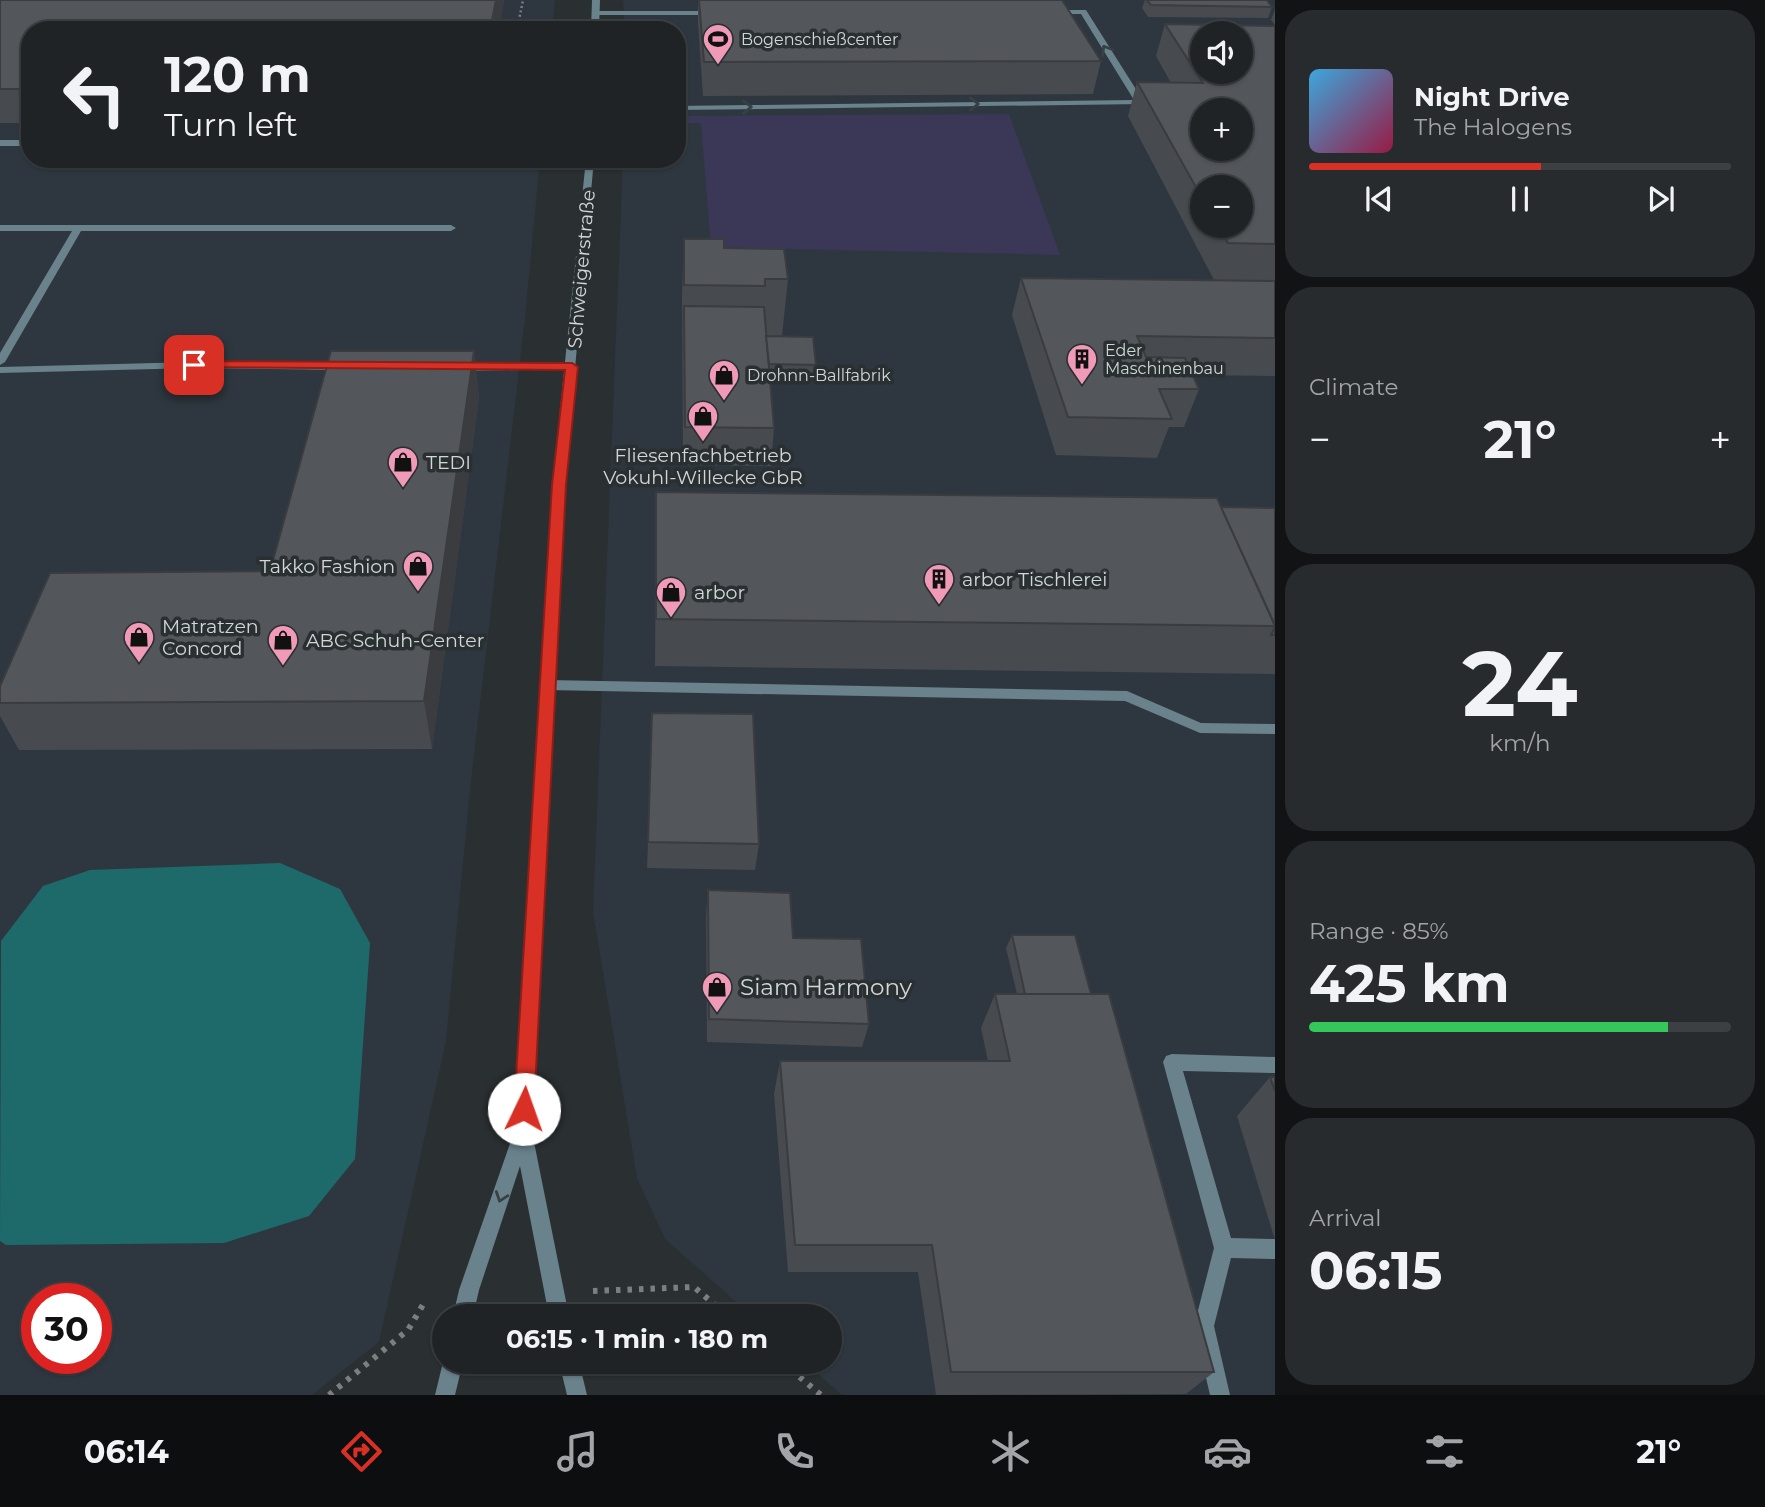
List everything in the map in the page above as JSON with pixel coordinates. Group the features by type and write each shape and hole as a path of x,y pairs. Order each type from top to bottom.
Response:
{"street":[{"path":"596,0 596,21"},
{"path":"596,13 730,12"},
{"path":"686,108 1140,102 1083,12 1042,12"},
{"path":"0,143 21,143"},
{"name":"Schweigerstraße","path":"557,1304 523,1132 559,477 572,367 589,168"},
{"path":"0,228 451,228"},
{"path":"0,362 78,228"},
{"path":"0,370 194,365 365,367"},
{"path":"446,368 572,367"},
{"path":"547,685 1127,696 1200,728 1275,729"},
{"path":"1220,1395 1204,1326 1224,1248 1172,1062 1275,1065"},
{"name":"Schweigerstraße","path":"466,1304 523,1132"},
{"path":"1224,1248 1275,1248"},
{"path":"446,1395 450,1374"},
{"path":"572,1374 577,1395"}],"path":[{"path":"519,21 523,0"},
{"path":"796,1374 821,1395"}],"shaded area":[{"path":"0,0 555,0 553,21 21,21 21,168 539,168 525,318 470,790 446,1041 379,1342 312,1395 0,1395"},
{"path":"623,0 1275,0 1275,1395 842,1395 818,1374 842,1374 842,1304 738,1304 665,1239 637,1178 593,912 623,168 686,168 686,21 624,21"},
{"path":"1009,114 1060,255 711,247 701,123 686,123 686,116"}],"water":[{"path":"280,863 340,889 370,943 355,1159 309,1216 224,1243 6,1245 0,1241 1,941 43,886 90,870"}],"building":[{"path":"0,0 496,0 492,21 21,21 21,89 0,89"},
{"path":"699,0 1062,0 1101,61 704,62"},
{"path":"1147,0 1267,0 1272,7 1151,5"},
{"path":"1165,24 1190,24 1190,63"},
{"path":"1253,26 1275,26 1275,244 1228,243 1225,238 1253,238 1253,175 1190,177 1137,82 1253,84"},
{"path":"684,239 724,239 724,248 784,249 788,279 765,279 765,286 684,285"},
{"path":"1021,278 1275,281 1275,338 1137,336 1146,357 1185,358 1199,389 1159,389 1172,419 1068,417"},
{"path":"684,306 764,307 774,428 685,427"},
{"path":"766,336 813,337 816,365 769,364"},
{"path":"331,351 474,351 424,701 0,703 0,686 50,573 270,571"},
{"path":"656,492 1217,498 1275,626 656,619"},
{"path":"1221,507 1275,508 1275,625"},
{"path":"652,713 753,714 759,844 648,842"},
{"path":"708,890 790,893 793,938 861,939 869,1024 709,1019"},
{"path":"1012,935 1075,935 1091,994 1025,994"},
{"path":"995,994 1109,994 1214,1372 951,1372 932,1245 795,1245 780,1061 1010,1061"},
{"path":"1270,1077 1275,1077 1275,1091"}],"place":[{"name":"Bogenschießcenter","path":"718,66"},
{"name":"Eder Maschinenbau","path":"1082,386"},
{"name":"Drohnn-Ballfabrik","path":"724,402"},
{"name":"Fliesenfachbetrieb Vokuhl-Willecke GbR","path":"703,443"},
{"name":"TEDI","path":"403,489"},
{"name":"Takko Fashion","path":"418,593"},
{"name":"arbor Tischlerei","path":"939,606"},
{"name":"arbor","path":"671,619"},
{"name":"Matratzen Concord","path":"139,664"},
{"name":"ABC Schuh-Center","path":"283,667"},
{"name":"Siam Harmony","path":"717,1014"}],"route":[{"path":"194,365 572,367 560,468 524,1109"}]}
